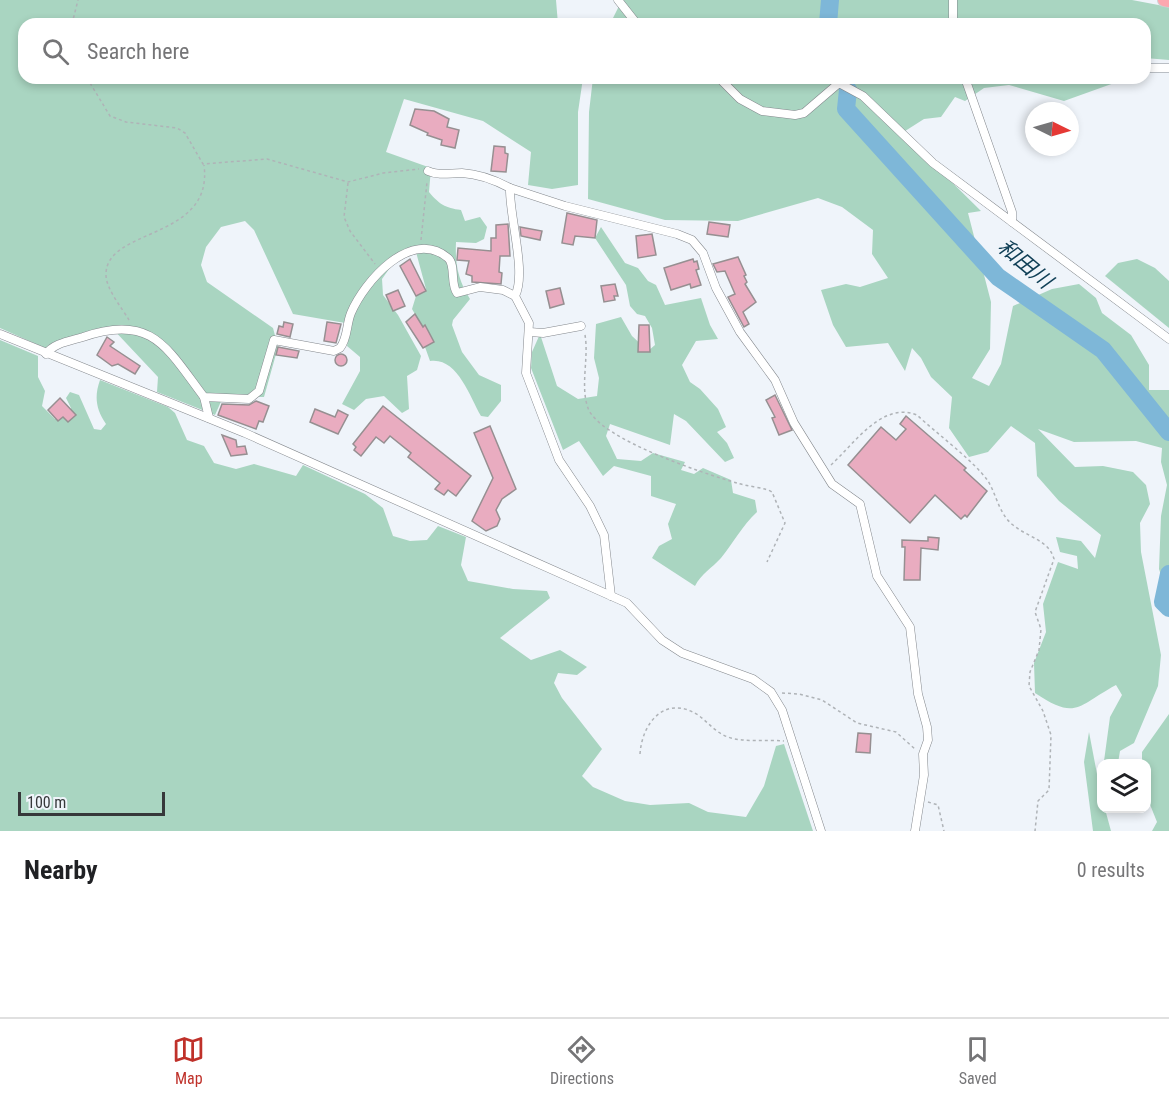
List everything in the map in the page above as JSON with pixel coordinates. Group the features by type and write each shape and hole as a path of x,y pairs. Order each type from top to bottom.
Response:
{"main road":[{"path":"1164,0 1169,1"}],"street":[{"path":"618,0 632,18"},
{"path":"953,0 953,18"},
{"path":"1151,68 1169,68"},
{"path":"724,84 740,99 762,111 795,115 804,113 838,84"},
{"path":"845,84 863,96 933,163 1169,339"},
{"path":"967,84 1012,213 1012,222"},
{"path":"428,171 434,174 465,173 481,176 566,206 677,234 698,245 716,288 740,332 775,380 794,423 832,484 860,504 877,576 910,627 918,694 928,740 923,754 921,799 915,831"},
{"path":"510,188 512,225 520,280 515,296"},
{"path":"204,397 237,400 256,396 274,340 334,351 340,348 344,342 350,315 359,298 376,276 391,263 421,248 447,257 451,262 457,293 480,287 503,290 515,296 529,323 526,373 560,460 590,506 604,535 611,596"},
{"path":"530,332 543,333 581,326"},
{"path":"46,354 51,347 87,335 121,328 134,329 148,334 164,347 204,397 209,418"},
{"path":"0,334 209,418 611,596 636,610 662,640 682,653 753,679 771,692 782,710 821,831"}],"path":[{"path":"74,18 78,0"},
{"path":"91,84 110,116 126,122 177,128 185,133 203,164 204,187 180,220 165,229 130,242 113,256 106,269 108,282 134,329"},
{"path":"203,164 267,159 348,182 407,169 428,171 421,248"},
{"path":"348,182 344,217 350,231 373,259 376,276"},
{"path":"581,326 586,343 586,402 594,420 631,442 678,464 712,477 772,492 786,523 767,562"},
{"path":"824,471 864,431 895,413 906,411 917,415 987,481 1002,513 1010,523 1047,544 1052,552 1054,559 1035,612 1041,629 1039,650 1029,681 1031,693 1043,711 1051,735 1049,790 1038,801 1035,831"},
{"path":"771,692 799,694 822,700 857,723 896,732 923,754"},
{"path":"640,754 641,736 652,720 666,710 677,708 697,714 728,738 791,741"},
{"path":"921,799 938,805 944,831"}],"green space":[{"path":"0,0 556,0 558,18 18,18 18,84 582,84 578,112 578,185 552,189 528,185 531,152 483,121 404,99 386,152 431,168 429,192 446,207 461,210 465,221 480,217 487,227 484,239 476,243 456,242 458,272 470,299 453,320 452,325 462,352 479,375 501,385 501,401 488,417 481,416 467,388 455,371 439,361 430,361 425,347 427,335 412,309 416,296 426,289 416,252 394,262 382,279 383,295 398,315 421,356 417,370 407,376 409,409 402,413 384,396 366,399 354,410 342,404 360,371 360,357 347,346 351,324 293,314 254,230 245,221 221,227 206,247 201,265 207,282 273,328 278,347 264,397 223,397 215,415 157,392 158,377 111,327 88,332 45,348 0,328"},
{"path":"622,0 1132,0 1169,7 1169,60 1151,58 1151,18 613,18"},
{"path":"592,84 1111,84 1064,101 1009,85 984,88 965,101 955,97 941,117 924,119 902,133 981,211 968,213 991,302 990,349 972,378 989,386 1001,364 1013,306 1052,289 1079,284 1096,298 1102,313 1131,335 1149,365 1149,390 1169,390 1169,600 1159,569 1161,516 1167,485 1161,462 1162,448 1136,441 1074,442 1038,429 1075,467 1103,466 1133,472 1146,485 1150,504 1140,523 1141,552 1161,655 1158,686 1134,743 1120,751 1119,759 1104,759 1110,717 1122,695 1116,685 1084,704 1069,708 1060,707 1035,693 1034,663 1046,632 1043,604 1058,562 1078,569 1077,556 1060,552 1056,537 1081,541 1095,558 1101,535 1059,501 1037,476 1035,443 1011,426 988,452 969,457 949,428 952,397 931,377 921,358 912,348 905,371 888,343 846,347 833,325 821,290 846,284 860,287 888,278 872,254 873,230 842,207 818,198 738,221 665,220 588,199 589,112"},
{"path":"601,227 625,263 638,268 648,281 656,285 665,305 701,298 710,325 718,339 696,341 682,365 690,382 700,389 718,409 726,427 717,432 727,443 734,458 725,462 686,421 674,414 670,445 610,424 606,436 617,459 641,461 653,453 685,462 681,470 694,474 703,468 731,480 733,493 755,500 757,512 742,528 721,558 695,586 652,558 659,546 672,539 668,524 676,504 651,496 651,476 614,466 603,476 579,441 563,450 531,368 532,352 540,334 557,386 578,399 597,396 599,378 594,358 596,324 621,317 632,336 648,351 655,345 652,328 645,316 637,314 630,306 626,285 595,238"},
{"path":"1137,259 1155,268 1169,281 1169,328 1105,276 1118,263"},
{"path":"0,340 38,356 38,377 45,391 42,406 55,419 69,417 71,408 66,398 70,392 79,395 94,429 101,430 106,424 97,403 100,380 168,407 175,413 187,440 204,446 214,463 236,469 254,464 296,476 303,465 365,494 383,508 393,536 410,541 427,540 438,526 466,537 461,565 468,581 513,589 547,591 550,598 500,638 531,660 560,650 587,667 577,675 558,673 554,683 562,698 602,749 582,776 593,787 625,801 650,805 689,803 708,812 746,817 764,786 776,746 784,744 813,831 0,831"},
{"path":"1169,714 1169,831 1152,831 1157,822 1151,807 1151,759 1142,759 1142,752"},
{"path":"1089,732 1097,774 1097,813 1106,813 1111,831 1093,831 1084,762"}],"building":[{"path":"415,109 434,111 449,119 447,127 459,130 455,148 441,145 442,140 427,135 428,133 410,125"},
{"path":"494,146 505,147 505,153 508,154 506,172 491,171"},
{"path":"567,213 597,220 595,238 575,236 573,245 562,243"},
{"path":"709,222 730,225 728,237 707,234"},
{"path":"508,224 510,256 500,256 501,284 472,282 472,276 466,274 469,261 457,260 458,248 491,251 491,238 496,238 496,225"},
{"path":"520,227 542,231 540,240 521,236"},
{"path":"652,234 656,255 638,258 636,236"},
{"path":"738,257 746,275 744,276 747,282 745,284 756,302 743,312 749,324 744,327 728,297 735,294 725,271 717,272 713,264"},
{"path":"410,259 426,291 416,296 400,266"},
{"path":"693,259 694,262 697,261 699,269 696,270 701,285 691,288 690,284 671,290 664,268"},
{"path":"615,284 618,296 614,296 615,300 604,302 601,286"},
{"path":"560,288 564,304 550,308 546,291"},
{"path":"398,290 405,306 393,311 386,295"},
{"path":"415,314 423,327 425,325 434,342 423,348 406,322"},
{"path":"284,322 293,324 290,337 277,334 279,326 283,327"},
{"path":"327,322 341,324 336,343 324,341"},
{"path":"639,325 649,325 650,352 638,352"},
{"path":"107,337 114,342 110,346 140,366 135,374 118,364 112,366 97,355"},
{"path":"278,347 299,351 297,358 276,355"},
{"path":"343,354 347,360 343,366 339,366 335,358"},
{"path":"775,395 792,430 779,435 772,418 775,417 766,400"},
{"path":"60,398 76,415 68,422 63,417 58,421 48,410"},
{"path":"256,401 269,406 263,422 259,421 256,429 218,415 222,404 249,405"},
{"path":"383,406 471,476 456,496 448,490 444,495 435,489 440,483 408,457 411,453 390,436 384,443 376,437 361,456 354,450 356,447 353,444"},
{"path":"315,409 335,417 338,410 348,415 338,434 310,422"},
{"path":"906,416 966,468 964,470 987,491 967,517 965,515 961,519 935,495 910,523 848,465 881,427 896,440 906,429 900,424"},
{"path":"490,426 516,489 502,499 496,510 500,519 497,526 486,531 472,521 493,478 474,433"},
{"path":"222,435 236,440 237,447 245,446 247,454 231,456"},
{"path":"928,537 939,538 938,550 921,548 920,580 904,580 905,547 902,547 902,540 928,541"},
{"path":"858,733 871,734 870,753 856,752"}],"waterway":[{"name":"和田川","path":"828,18 830,0"},
{"name":"和田川","path":"848,90 846,109 998,277 1103,350 1169,432"},
{"name":"和田川","path":"1169,574 1163,602 1169,608"}]}
